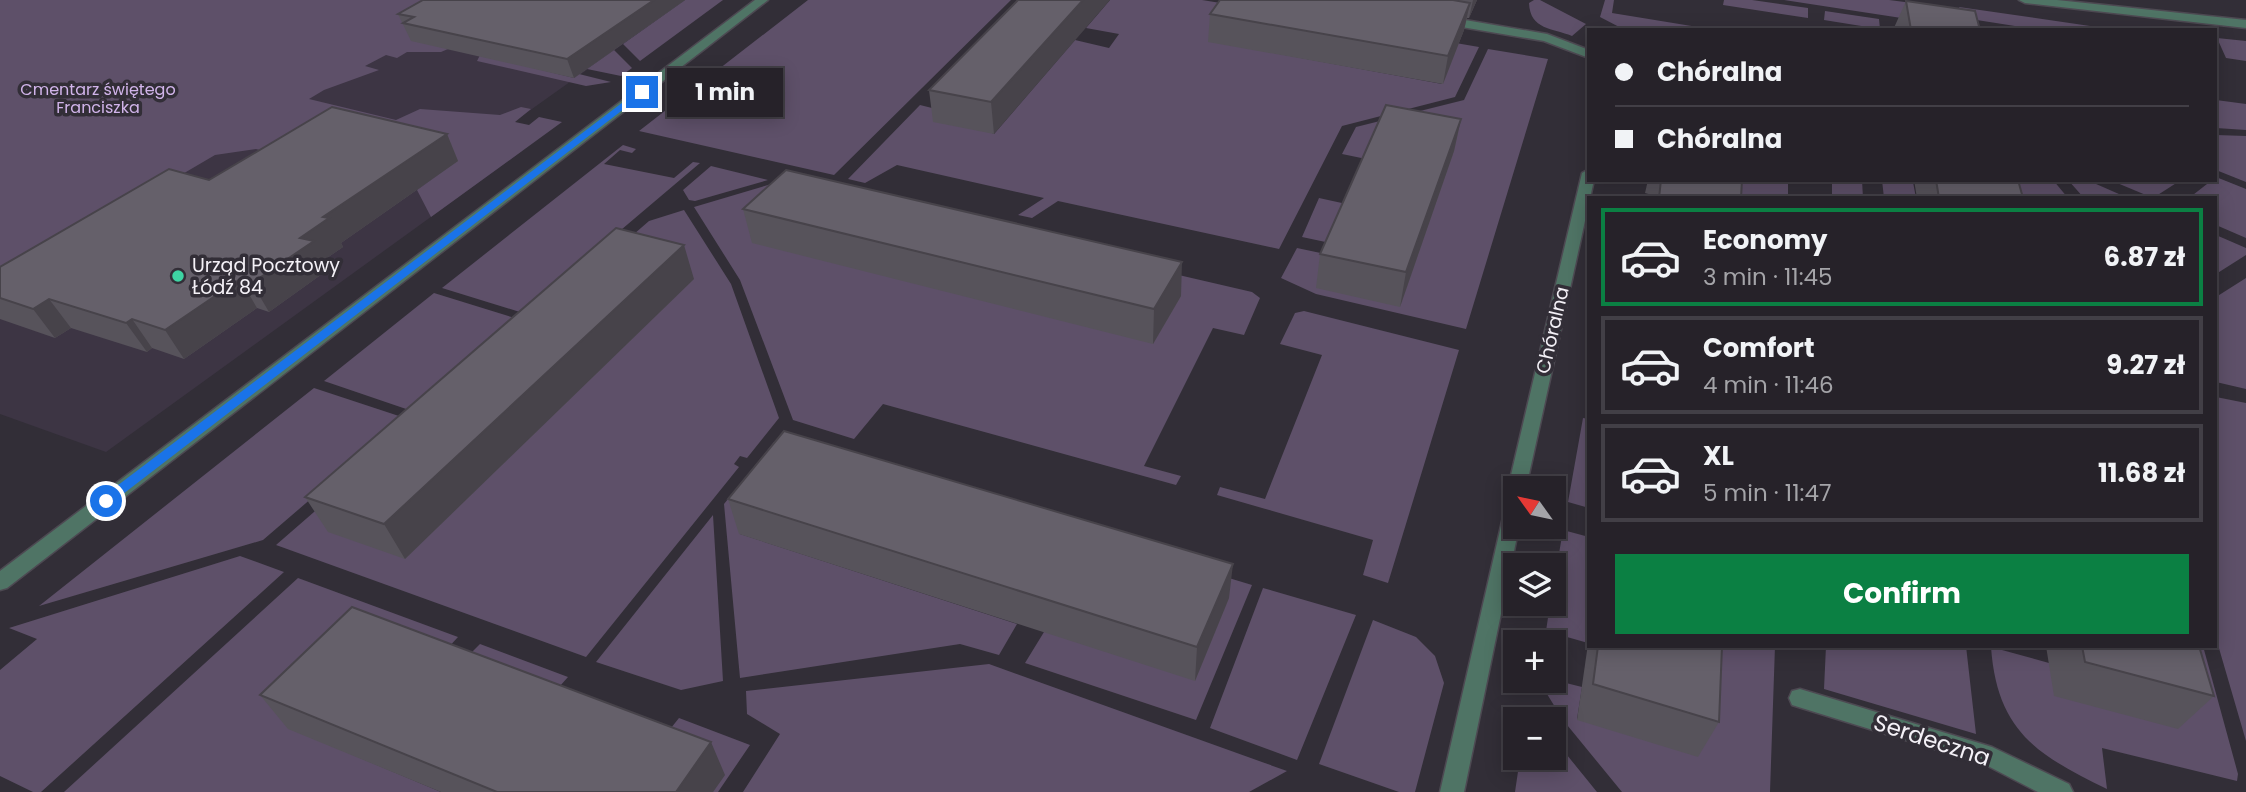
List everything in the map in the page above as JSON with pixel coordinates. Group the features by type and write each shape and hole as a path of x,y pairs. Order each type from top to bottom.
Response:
{"street":[{"path":"0,582 762,0"},
{"path":"2025,0 2246,24"},
{"path":"1431,18 1547,38 1587,53"},
{"name":"Chóralna","path":"1520,476 1587,182"},
{"path":"1452,792 1507,539"},
{"name":"Serdeczna","path":"1800,698 1992,757 2061,792"}],"shaded area":[{"path":"461,0 685,0 487,141 522,151 106,452 0,414 0,271"}],"green space":[{"name":"Cmentarz świętego Franciszka","path":"0,0 461,0 462,43 441,52 407,52 397,58 386,55 365,66 379,70 324,90 309,99 396,120 420,109 500,115 521,107 531,109 515,122 529,125 539,117 562,122 431,217 417,190 457,161 283,156 256,149 215,155 0,281"},
{"path":"685,0 723,0 640,61 623,44"},
{"path":"808,0 1011,0 834,175 639,131"},
{"path":"1110,0 1202,0 1276,12 1209,41 1442,84 1415,36 1479,47 1455,97 1342,126 1279,249 1058,201 1032,218 1018,215 1044,198 897,165 865,183 848,179 920,105 944,111 994,134 1075,40 1109,48 1119,34 1086,28"},
{"path":"1540,0 1586,24 1572,36 1544,27 1530,12 1529,3"},
{"path":"1605,0 1614,0 1612,13 1704,28 1621,28 1600,17"},
{"path":"1724,0 1752,0 1808,8 1808,18 1723,5"},
{"path":"1784,0 1889,0 1944,7 1947,25"},
{"path":"1959,7 2097,28 2027,28 1964,18"},
{"path":"1825,11 1879,19 1880,28 1874,28 1824,20"},
{"path":"2217,38 2246,41 2246,61 2226,58"},
{"path":"1488,49 1548,59 1466,329 1316,294 1281,278 1297,248 1330,255 1371,160 1342,154 1356,127 1464,100"},
{"path":"614,50 632,68 621,76 587,69"},
{"path":"480,55 574,78 579,74 611,82 586,86 477,61"},
{"path":"2217,100 2246,104 2246,130 2217,128"},
{"path":"2217,135 2246,136 2246,182 2217,170"},
{"path":"623,145 636,149 632,153 620,150 604,164 674,178 693,162 700,163 523,313 442,288"},
{"path":"711,166 768,180 695,201 689,200 683,190"},
{"path":"2217,177 2246,189 2246,238 2217,225 2217,196 2192,196 2210,182 2217,182"},
{"path":"778,182 1252,292 1260,298 1244,335 1213,328 1144,466 1181,476 1176,485 883,404 854,439 793,420 740,280 694,207"},
{"path":"1725,182 1788,182 1788,196 1723,196"},
{"path":"1832,182 1862,182 1863,196 1832,196"},
{"path":"1882,182 1913,182 1916,196 1884,196"},
{"path":"1992,182 2055,182 2066,196 1996,196"},
{"path":"2070,182 2092,182 2123,196 2082,196"},
{"path":"2115,182 2178,182 2156,196 2148,196"},
{"path":"1319,198 1351,205 1335,244 1302,237"},
{"path":"684,210 731,284 779,418 747,458 740,456 734,464 739,467 586,657 276,545 649,221"},
{"path":"2217,235 2246,248 2246,255 2217,273"},
{"path":"2246,278 2246,389 2217,382 2217,296"},
{"path":"434,293 518,319 412,411 324,381"},
{"path":"1304,311 1459,350 1388,583 1363,575 1373,540 1217,495 1220,487 1265,499 1322,355 1280,344 1295,313"},
{"path":"314,388 405,418 263,540 39,606"},
{"path":"2217,397 2246,403 2246,741 2217,641"},
{"path":"1583,418 1587,419 1587,507 1568,502"},
{"path":"774,442 836,460 740,534 1017,624 999,655 960,644 740,678 724,504"},
{"path":"713,515 723,681 681,690 596,662"},
{"path":"1566,531 1587,536 1587,643 1566,637 1566,630 1546,630 1548,616 1566,616 1566,553 1559,553 1561,539 1566,539"},
{"path":"240,556 284,572 41,792 33,792 0,776 0,670 37,639 9,628"},
{"path":"1209,572 1252,585 1196,720 1025,663 1044,632"},
{"path":"298,578 458,637 433,664 289,728 441,792 64,792"},
{"path":"1263,588 1356,615 1297,760 1210,728"},
{"path":"1373,620 1416,637 1435,656 1444,683 1415,792 1399,792 1319,764"},
{"path":"480,644 568,677 543,705 453,671"},
{"path":"1701,648 1775,648 1770,792 1622,792 1566,724 1566,707 1555,707 1546,693 1566,693 1566,683 1582,687 1577,719"},
{"path":"1826,648 1966,648 1976,734 1824,689"},
{"path":"1991,648 2049,663 2144,648 2204,648 2238,774 2237,781 2102,748 2107,789 2060,764 2025,737 2012,720 2002,700 1995,676"},
{"path":"989,664 1287,771 1249,792 743,792 780,734 747,714 746,691"},
{"path":"679,718 750,745 718,792 713,792 655,748"},
{"path":"1566,754 1597,792 1515,792 1518,770 1566,770"}],"building":[{"path":"423,0 654,0 567,59 403,23 414,17 398,14"},
{"path":"1018,0 1083,0 991,102 929,90"},
{"path":"1220,0 1453,0 1470,3 1448,56 1210,14"},
{"path":"1906,1 1975,11 1979,28 1911,28"},
{"path":"1386,105 1461,119 1406,272 1320,254"},
{"path":"332,107 447,134 323,217 329,218 300,238 314,241 252,283 240,279 165,330 132,319 126,323 49,299 33,309 0,298 0,267 169,169 209,180"},
{"path":"786,170 1182,262 1154,309 743,209"},
{"path":"1661,182 1742,182 1741,196 1659,196"},
{"path":"1936,182 2019,182 2022,196 1939,196"},
{"path":"616,228 684,245 384,524 305,497"},
{"path":"784,431 1233,564 1197,647 728,499"},
{"path":"352,607 711,742 676,792 497,792 260,695"},
{"path":"1598,648 1722,648 1719,722 1593,684"},
{"path":"2082,648 2200,648 2214,696 2085,662"}],"place":[{"name":"Urząd Pocztowy Łódź 84","path":"178,276"}],"route":[{"path":"106,501 642,92"}]}
